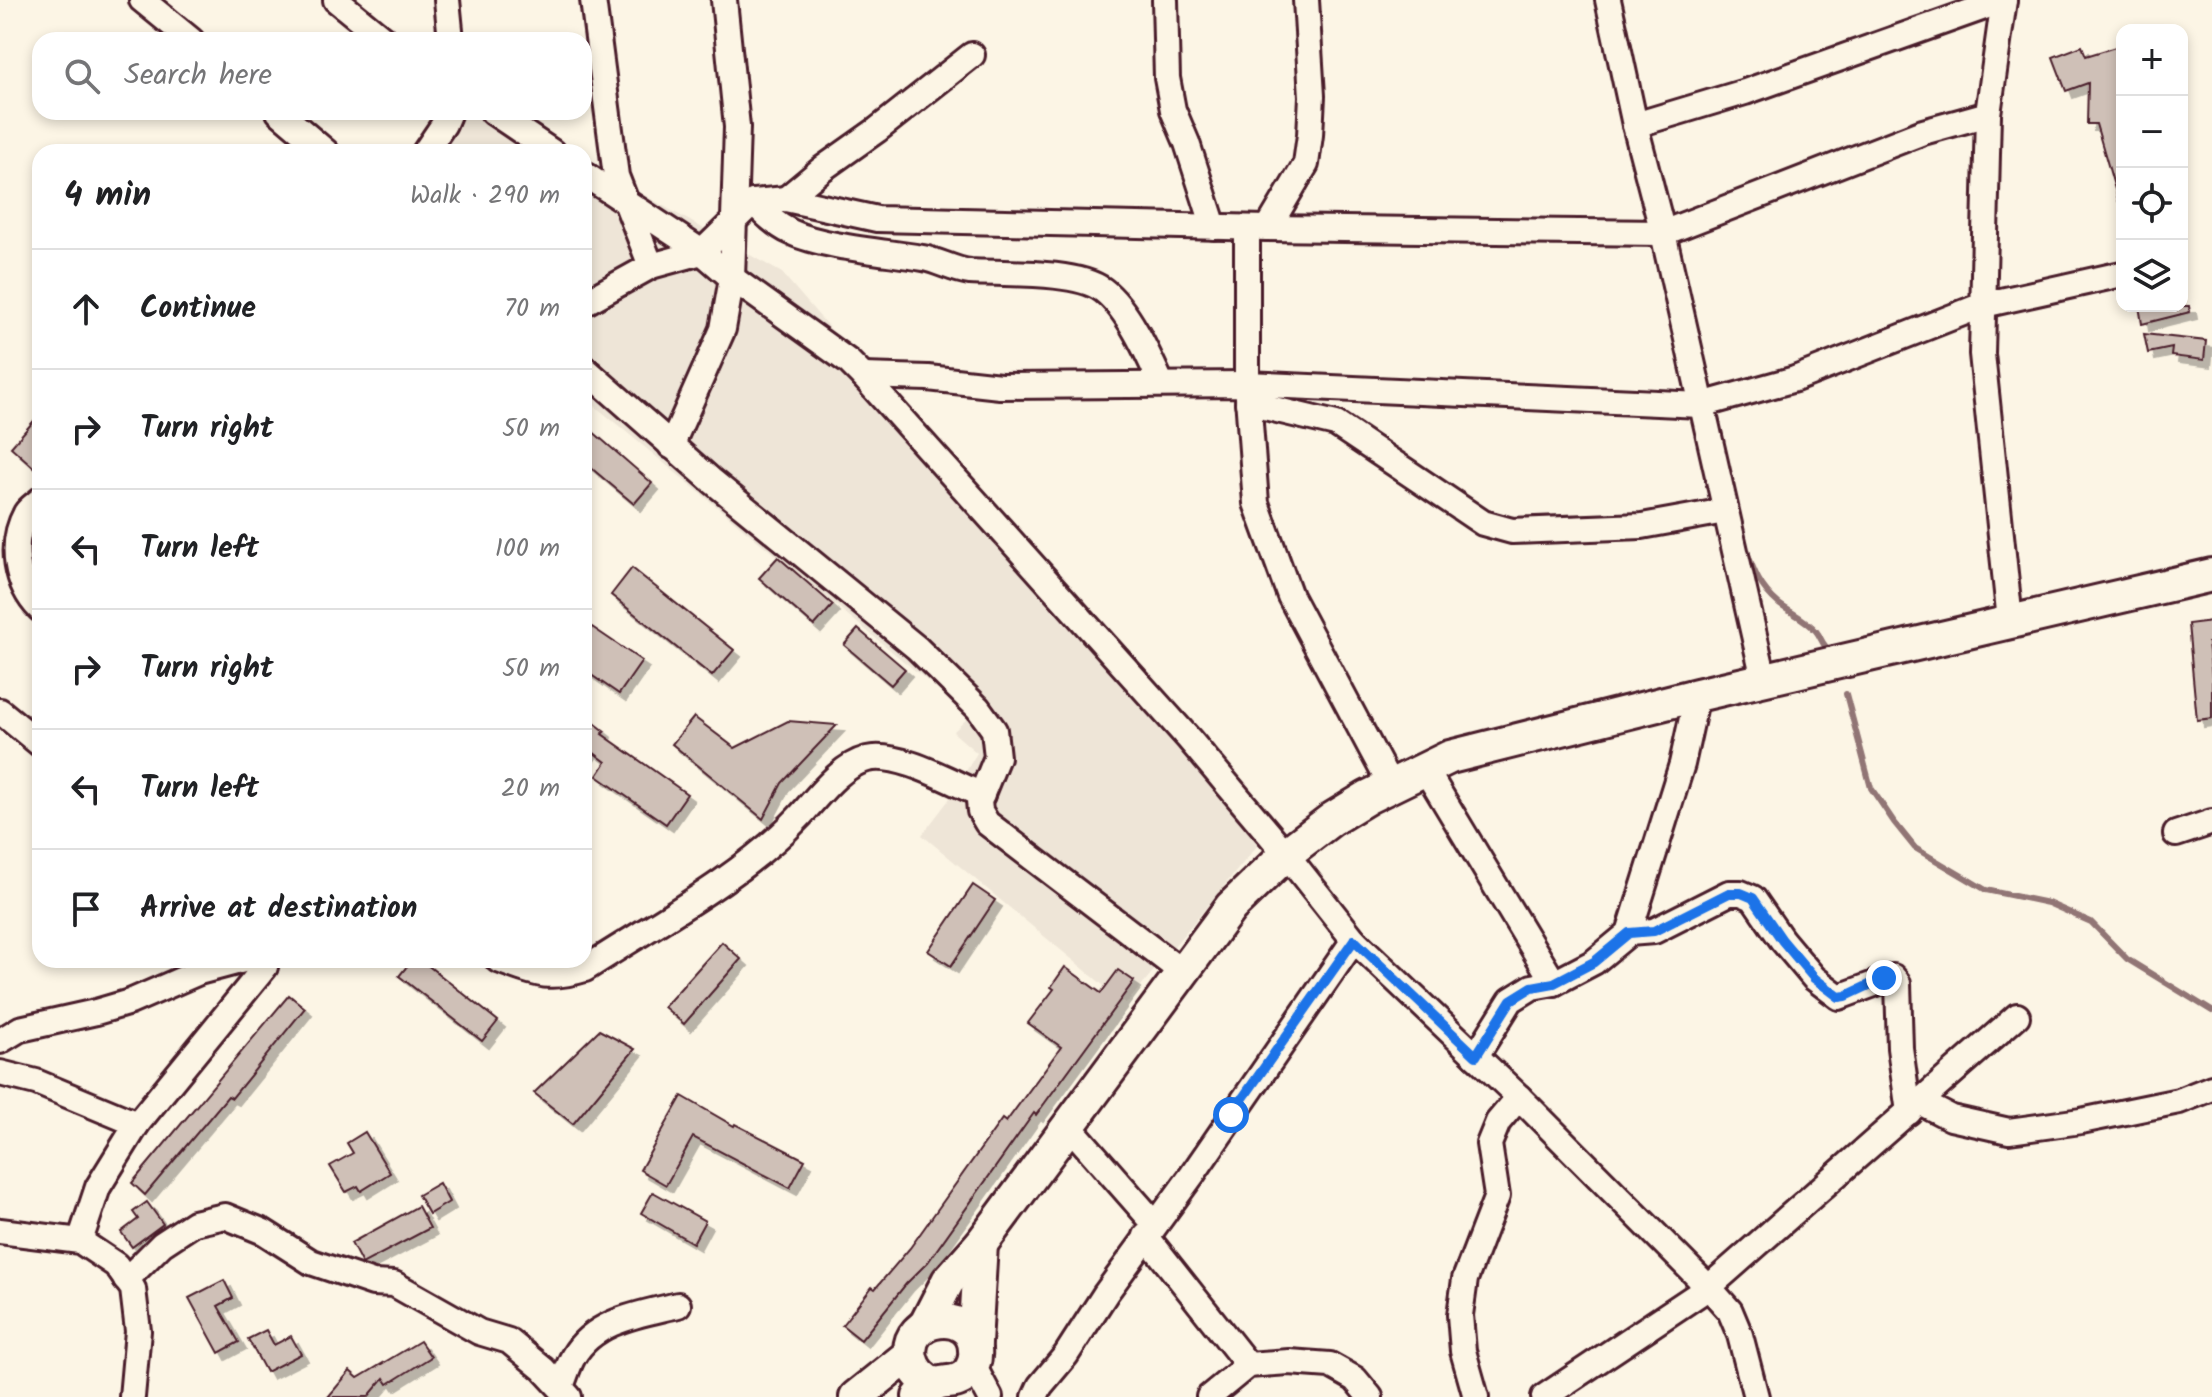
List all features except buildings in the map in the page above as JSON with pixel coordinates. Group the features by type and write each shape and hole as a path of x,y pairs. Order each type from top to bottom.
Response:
{"main road":[{"path":"981,1244 974,1354 966,1375 941,1391 915,1370 910,1354 914,1337 926,1324 948,1281 981,1244 1231,907 1286,854 1332,819 1391,786 1463,754 1697,695 2212,575"},
{"path":"926,1324 945,1320 964,1326 974,1354"},
{"path":"856,1397 910,1354"}],"street":[{"path":"142,0 181,32"},
{"path":"336,0 375,32"},
{"path":"447,0 450,32"},
{"path":"593,0 616,176 651,266"},
{"path":"671,446 723,329 744,210 724,0"},
{"path":"1165,0 1167,78 1173,110 1214,227"},
{"path":"1306,0 1312,96 1306,164 1258,228 1247,393 1256,503 1290,596 1391,786"},
{"path":"1608,0 1764,679"},
{"path":"1635,125 1745,92 2004,0 1988,114 1983,305 1984,383 2010,621"},
{"path":"592,299 651,266 702,252 744,210 786,199 972,55"},
{"path":"786,199 877,219 1663,233 1923,132 1988,114"},
{"path":"288,120 317,144"},
{"path":"430,144 446,120"},
{"path":"505,120 540,144"},
{"path":"592,179 702,252 732,278 849,362 863,376 1189,739 1354,940 1519,1097 1730,1311 1756,1397"},
{"path":"744,210 793,233 834,243 928,259 968,272 1040,275 1099,287 1112,298 1130,325 1161,383"},
{"path":"863,376 928,378 1000,386 1161,383 1247,393 1701,405 1795,379 1983,305 2116,275"},
{"path":"592,375 671,446 917,648 978,708 994,730 997,757 979,801 980,811 987,823 1182,972"},
{"path":"1247,393 1336,424 1483,523 1512,531 1642,526 1725,511"},
{"path":"32,506 26,511 17,546 19,578 32,597"},
{"path":"1476,1056 1511,1000 1532,987 1554,983 1594,962 1629,933 1682,764 1697,695"},
{"path":"0,711 32,737"},
{"path":"592,964 752,859 777,840 841,774 866,759 887,758 914,766 982,795"},
{"path":"1425,769 1554,983"},
{"path":"2176,834 2212,822"},
{"path":"1629,933 1654,931 1729,893 1741,893 1753,898 1782,940 1814,978 1839,997 1893,977 1898,983 1900,1048 1914,1107"},
{"path":"1035,1397 1354,940"},
{"path":"0,1041 20,1029 130,1002 214,968"},
{"path":"80,1241 98,1187 137,1124 264,968"},
{"path":"520,968 542,976 564,975 587,968"},
{"path":"1544,1397 1709,1287 2017,1016"},
{"path":"0,1073 36,1082 137,1124"},
{"path":"1914,1107 2009,1131 2081,1121 2179,1101 2212,1088"},
{"path":"1476,1397 1463,1351 1460,1315 1463,1291 1475,1250 1497,1196 1489,1144 1498,1122 1519,1097"},
{"path":"1069,1126 1150,1230 1248,1365"},
{"path":"126,1280 162,1244 183,1230 207,1219 225,1216 264,1232 311,1262 373,1283 394,1284 479,1332 509,1341 521,1348 565,1392"},
{"path":"0,1231 80,1241 116,1265 133,1289 138,1331 132,1397"},
{"path":"565,1392 573,1356 591,1336 618,1320 678,1305"},
{"path":"974,1354 990,1397"},
{"path":"1209,1397 1248,1365 1289,1362 1330,1365 1355,1379 1370,1397"}],"shaded area":[{"path":"430,120 511,120 554,144 412,144"},
{"path":"592,166 782,273 1267,834 1126,1004 922,835 948,801 977,753 953,732 970,716 592,404"}],"waterway":[{"path":"1746,549 1762,586 1779,604 1812,627 1831,651"},
{"path":"1846,694 1871,788 1915,848 1986,890 2048,903 2091,922 2127,959 2212,1011"}],"route":[{"path":"1231,1115 1354,940 1476,1056 1511,1000 1532,987 1554,983 1594,962 1629,933 1654,931 1729,893 1741,893 1753,898 1782,940 1814,978 1839,997 1884,978"}]}
